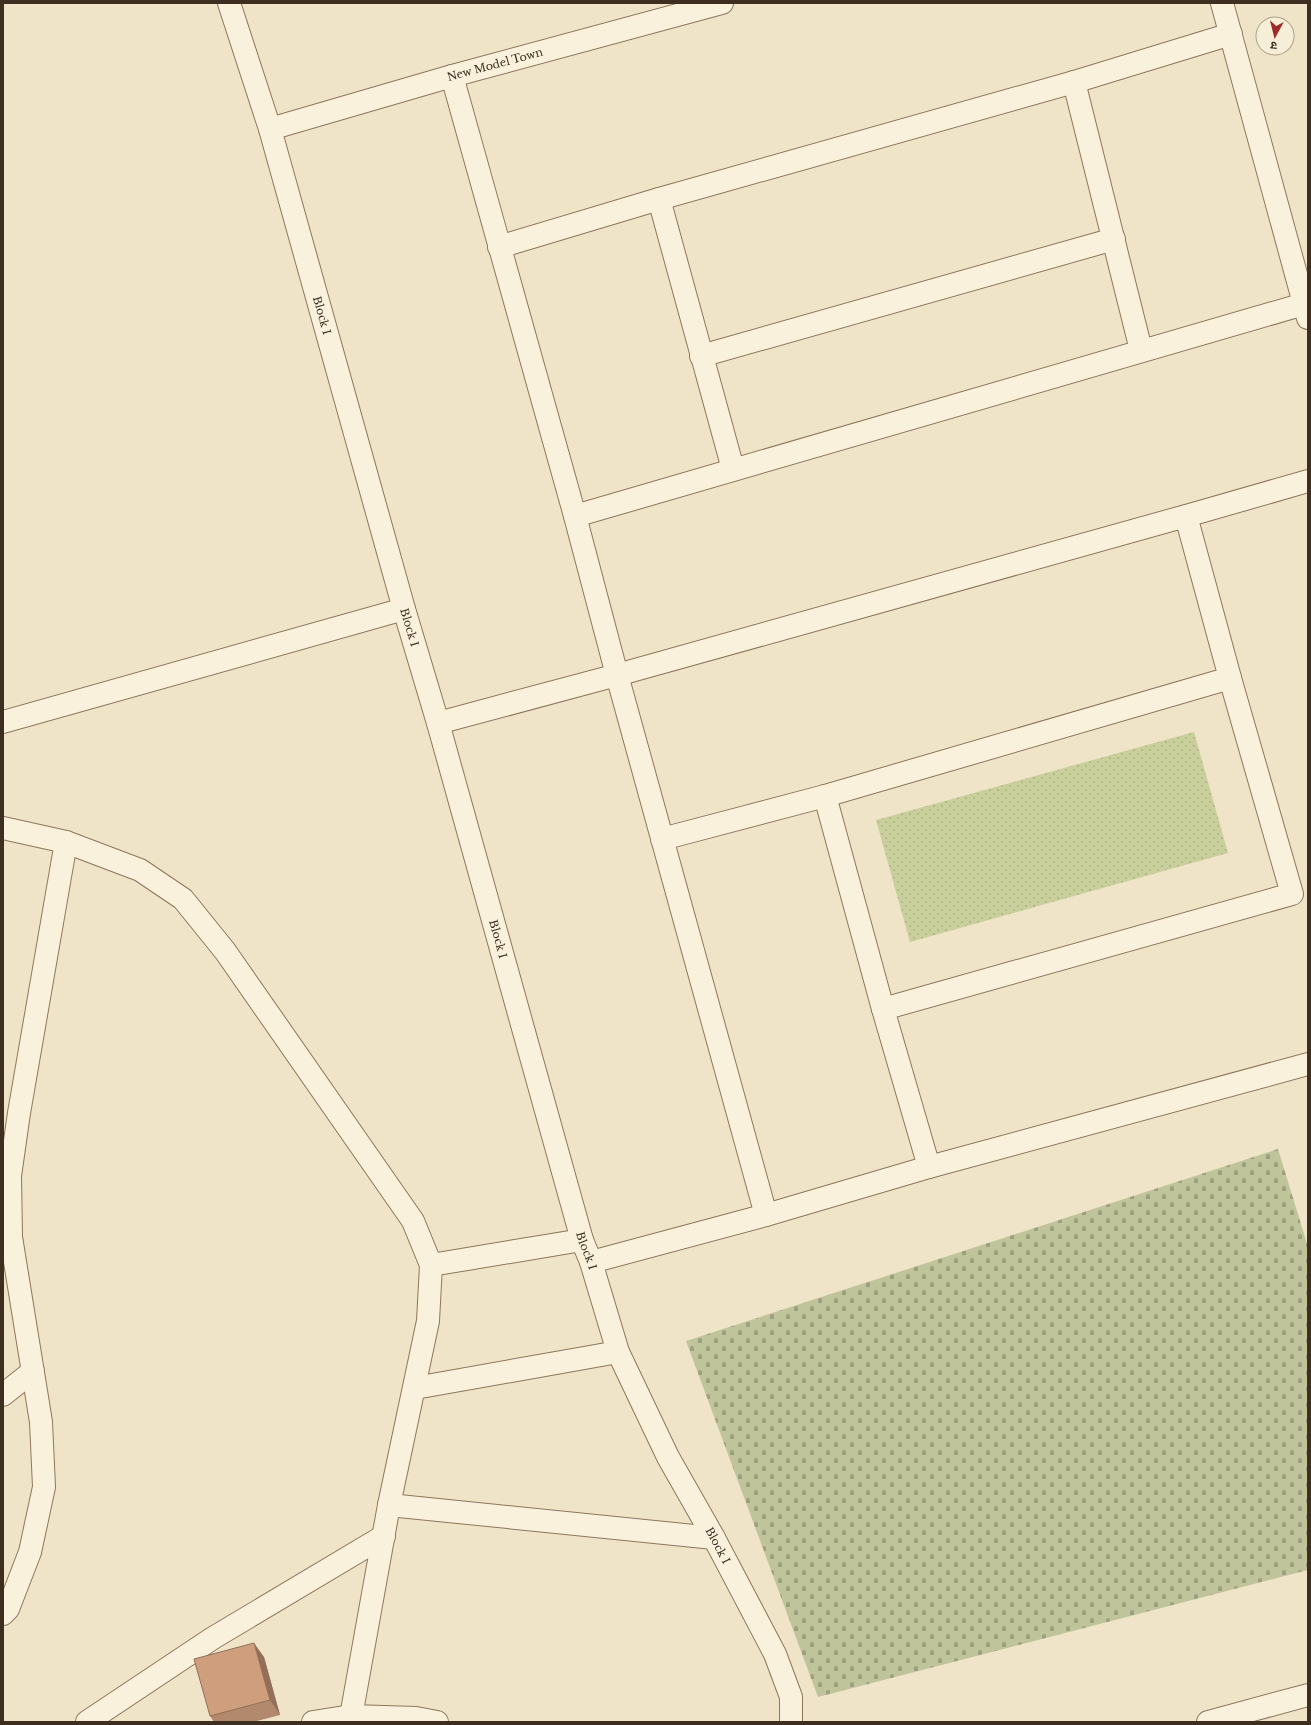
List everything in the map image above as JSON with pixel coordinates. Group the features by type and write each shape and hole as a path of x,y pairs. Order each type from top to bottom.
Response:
{"street":[{"name":"Block I","path":"230,3 270,128 582,1240 591,1262 618,1352 668,1457 714,1538 775,1654 791,1697 791,1722"},
{"name":"New Model Town","path":"270,128 452,76 722,3"},
{"path":"575,516 1141,350 1306,311 1222,3"},
{"path":"499,247 659,199 1074,82 1231,34"},
{"path":"452,76 575,516 617,675 766,1215"},
{"path":"1074,82 1141,350"},
{"path":"659,199 733,469"},
{"path":"701,356 1114,239"},
{"path":"438,723 617,675 1308,481"},
{"path":"883,1009 1300,891 1230,678 1186,516"},
{"path":"3,722 404,608"},
{"path":"662,839 825,796 1230,678"},
{"path":"825,796 883,1009 929,1167"},
{"path":"3,828 66,842 140,870 183,899 225,951 413,1221 431,1265 428,1321 384,1536 351,1719"},
{"path":"3,1614 8,1609 30,1552 44,1487 41,1422 11,1237 10,1176 19,1113 66,842"},
{"path":"591,1262 766,1215 929,1167 1308,1064"},
{"path":"431,1265 582,1240"},
{"path":"415,1388 618,1352"},
{"path":"3,1395 33,1371"},
{"path":"390,1505 714,1538"},
{"path":"87,1722 213,1638 384,1536"},
{"path":"1208,1722 1308,1695"},
{"path":"313,1722 351,1719 416,1718 437,1722"}],"green space":[{"path":"1194,732 1228,853 910,942 876,820"},
{"path":"1278,1149 1308,1247 1308,1570 818,1697 686,1341"}],"building":[{"path":"254,1643 270,1700 210,1716 194,1659"}]}
